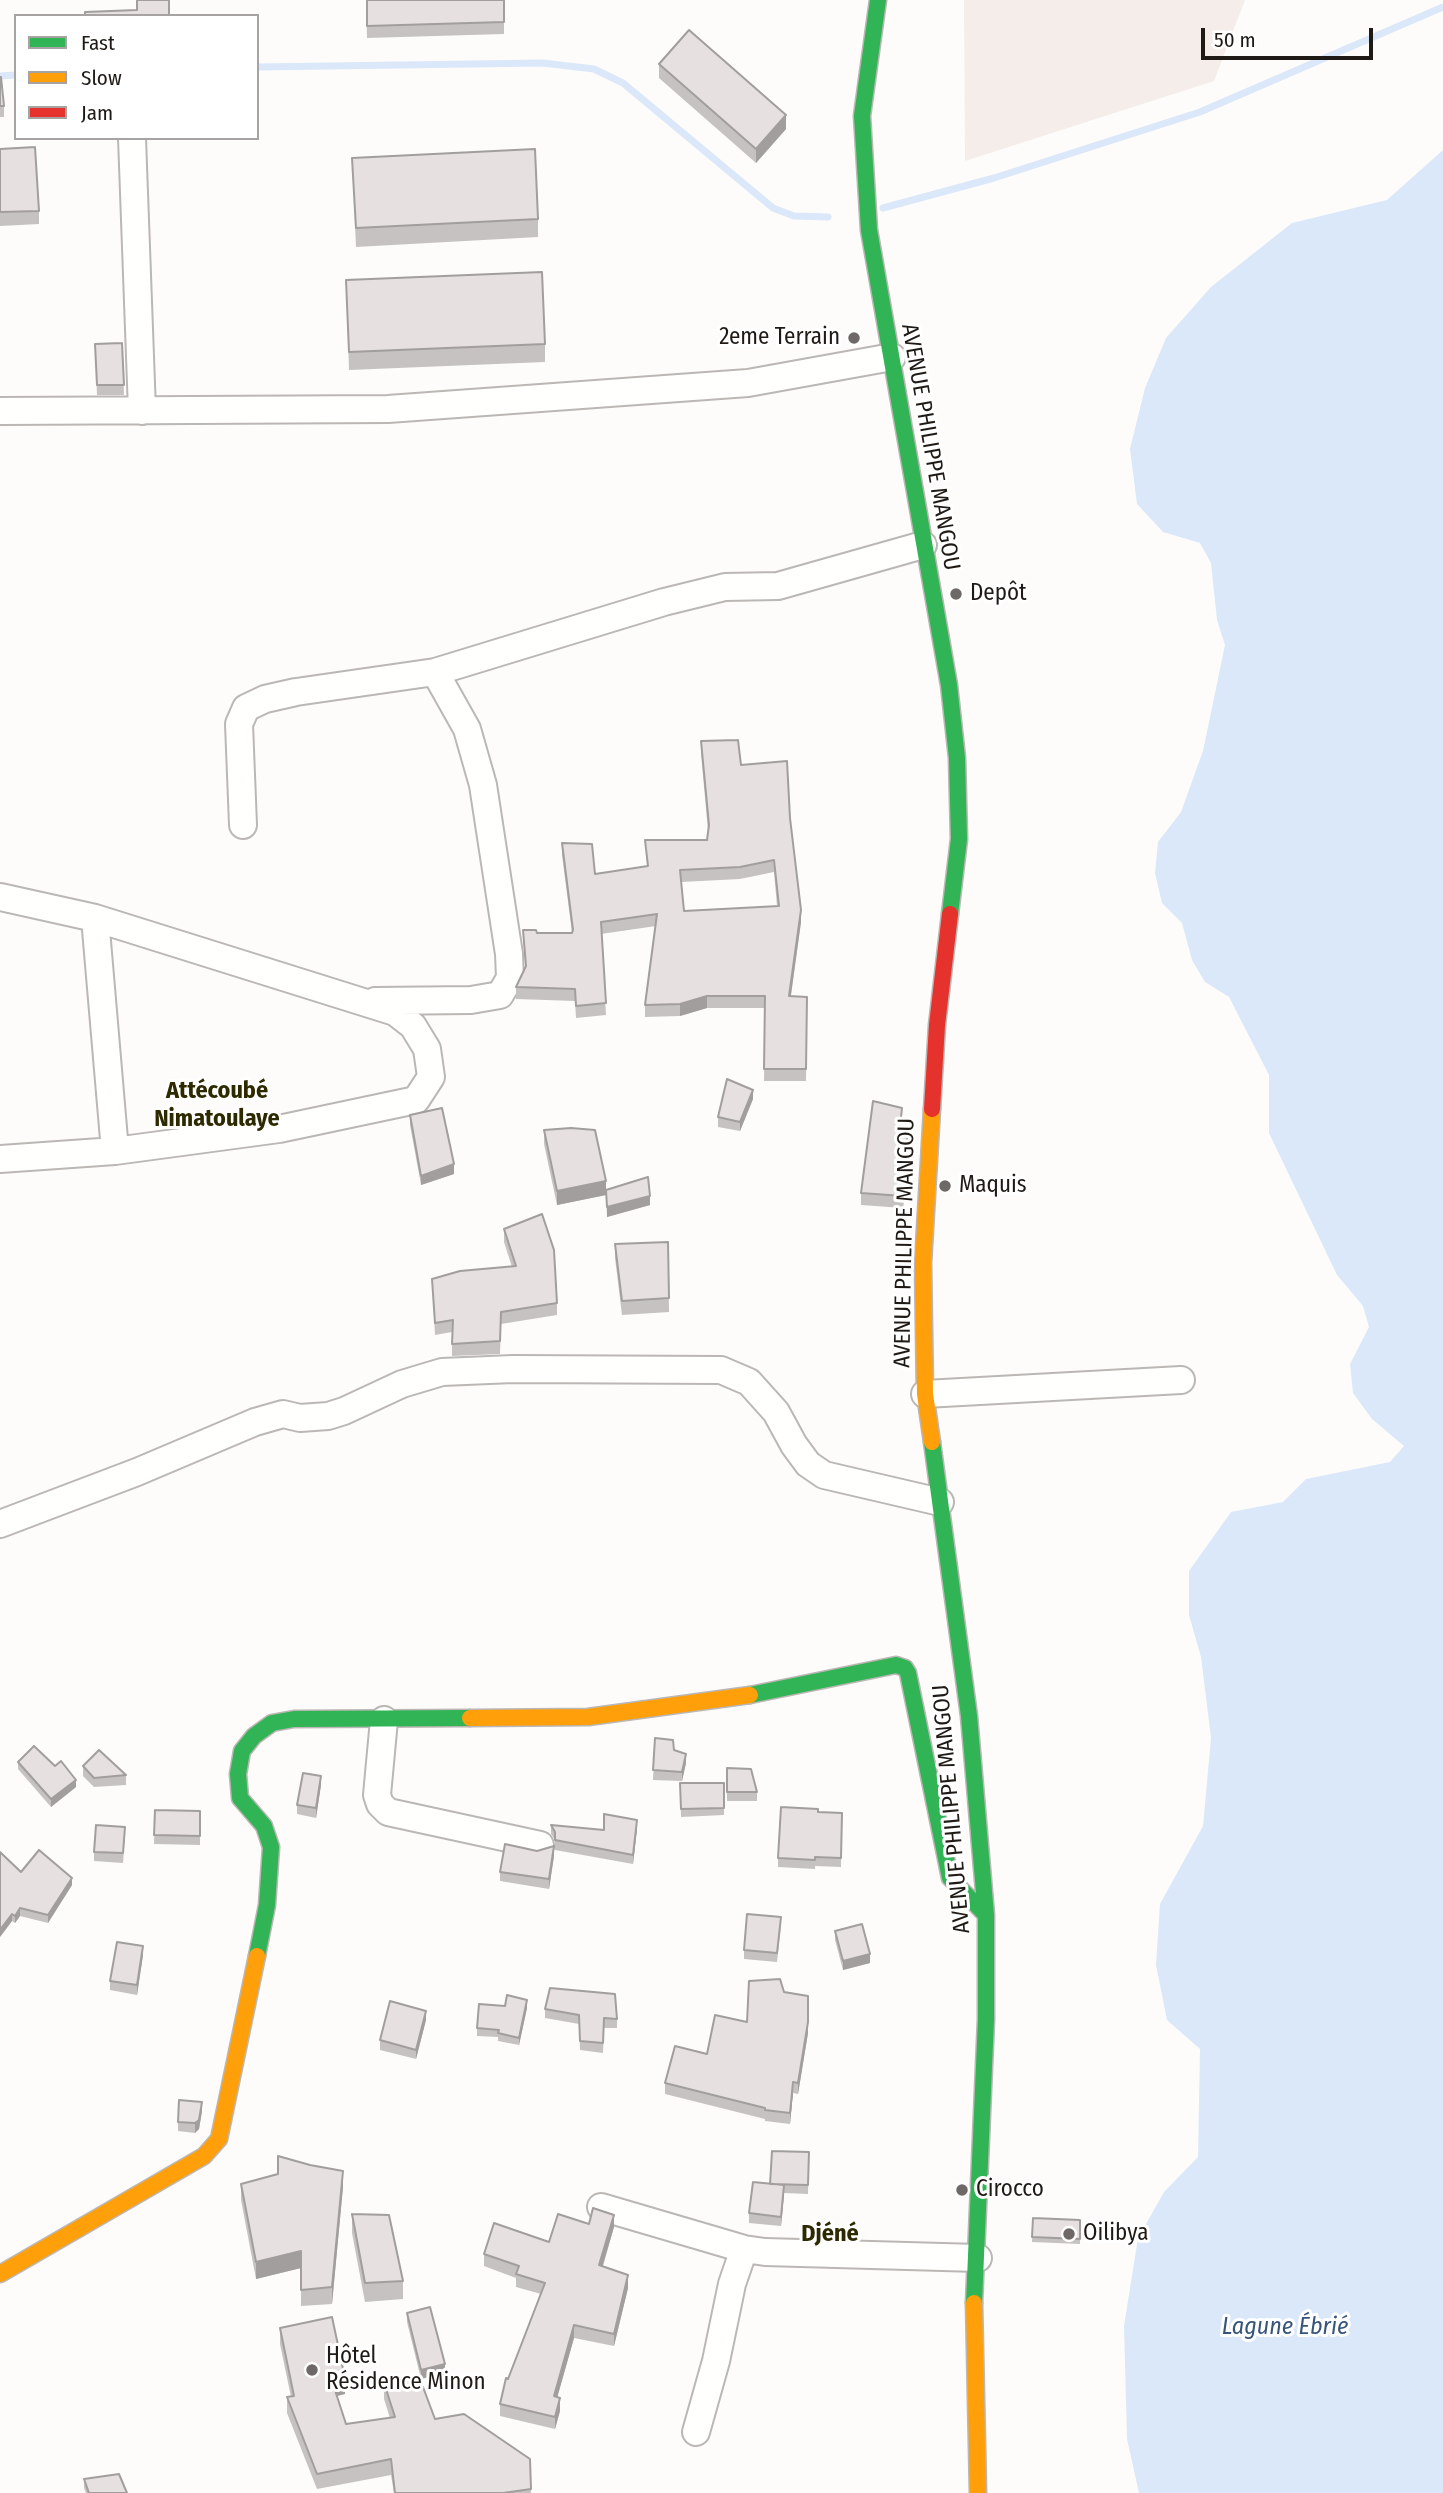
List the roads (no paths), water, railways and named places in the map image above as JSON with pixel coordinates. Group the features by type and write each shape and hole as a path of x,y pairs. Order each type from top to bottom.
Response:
{"street":[{"name":"AVENUE PHILIPPE MANGOU","path":"877,0 862,116 869,230 949,685 957,758 959,839 937,1025 923,1263 925,1394 970,1730 986,1915 986,2019 974,2314 978,2493"},
{"path":"132,140 142,411"},
{"path":"0,411 401,408 748,383 892,357"},
{"path":"243,825 239,724 246,708 264,699 435,672 664,602 725,587 778,586 923,544"},
{"path":"359,1002 471,1000 500,995 510,978 509,954 483,786 467,729 435,672"},
{"path":"0,897 95,919 395,1013 413,1026 427,1049 431,1076 416,1100 279,1129 115,1151 0,1159"},
{"path":"95,919 115,1151"},
{"path":"0,1524 137,1472 255,1422 283,1414 300,1418 328,1416 402,1384 442,1373 513,1369 721,1370 749,1381 776,1412 808,1464 824,1475 940,1502"},
{"path":"925,1394 1181,1380"},
{"path":"0,2274 204,2156 219,2139 267,1905 271,1865 271,1847 264,1826 240,1798 237,1774 242,1751 254,1736 272,1723 294,1719 588,1717 756,1694 896,1665 905,1668 908,1673 950,1878 986,1915"},
{"path":"384,1720 377,1795 380,1804 388,1812 540,1844"},
{"path":"601,2207 744,2249 765,2252 978,2258"},
{"path":"696,2432 716,2361 732,2284 744,2249"}],"water":[{"name":"Lagune Ébrié","path":"1443,150 1443,2493 1139,2493 1127,2439 1124,2326 1138,2238 1164,2192 1198,2157 1200,2049 1167,2020 1156,1965 1160,1904 1203,1826 1211,1738 1201,1657 1189,1615 1189,1571 1231,1512 1283,1502 1306,1479 1390,1462 1404,1446 1372,1419 1353,1393 1350,1364 1369,1327 1363,1306 1337,1275 1269,1133 1269,1075 1229,997 1205,982 1192,960 1182,923 1162,903 1155,873 1158,842 1181,812 1203,751 1225,645 1217,620 1211,563 1200,543 1163,532 1137,504 1130,449 1145,388 1166,338 1211,287 1292,223 1387,200"}],"waterway":[{"path":"883,208 994,178 1200,112 1443,7"},
{"path":"259,67 543,63 594,69 623,83 773,208 794,216 828,217"},
{"path":"0,76 14,75"}],"place":[{"name":"2eme Terrain","path":"854,338"},
{"name":"Depôt","path":"956,594"},
{"name":"Maquis","path":"945,1186"},
{"name":"Cirocco","path":"962,2190"},
{"name":"Oilibya","path":"1069,2234"},
{"name":"Hôtel Résidence Minon","path":"312,2370"}],"district":[{"name":"Attécoubé Nimatoulaye","path":"217,1105"},
{"name":"Djéné","path":"830,2234"}]}
